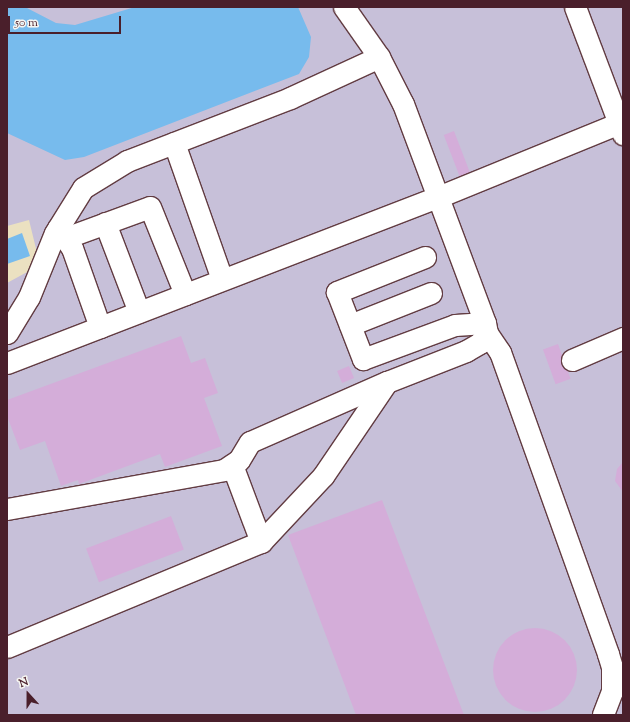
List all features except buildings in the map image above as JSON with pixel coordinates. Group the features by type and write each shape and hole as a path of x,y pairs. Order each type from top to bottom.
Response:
{"street":[{"path":"344,7 379,57 403,104 486,328 500,352 612,668 612,691 603,715"},
{"path":"7,363 222,279 621,128 575,7"},
{"path":"7,333 29,297 83,188 127,161 290,98 379,57"},
{"path":"174,143 222,279"},
{"path":"61,233 105,223 150,207 184,294"},
{"path":"105,223 139,312"},
{"path":"61,233 72,248 100,327"},
{"path":"425,257 337,292 363,358 455,325 486,328"},
{"path":"350,325 431,293"},
{"path":"7,509 224,470 239,460 250,442 387,382 466,351 480,343 486,328"},
{"path":"572,360 623,338"},
{"path":"7,647 261,542 323,476 387,382"},
{"path":"232,466 261,542"}],"shaded area":[{"path":"7,7 623,7 623,715 7,715 7,283 40,265 29,220 7,226"}],"water":[{"path":"7,7 25,7 56,23 75,25 135,7 298,7 311,37 309,57 299,74 84,157 65,160 7,133"},
{"path":"22,233 30,256 7,264 7,239"}]}
